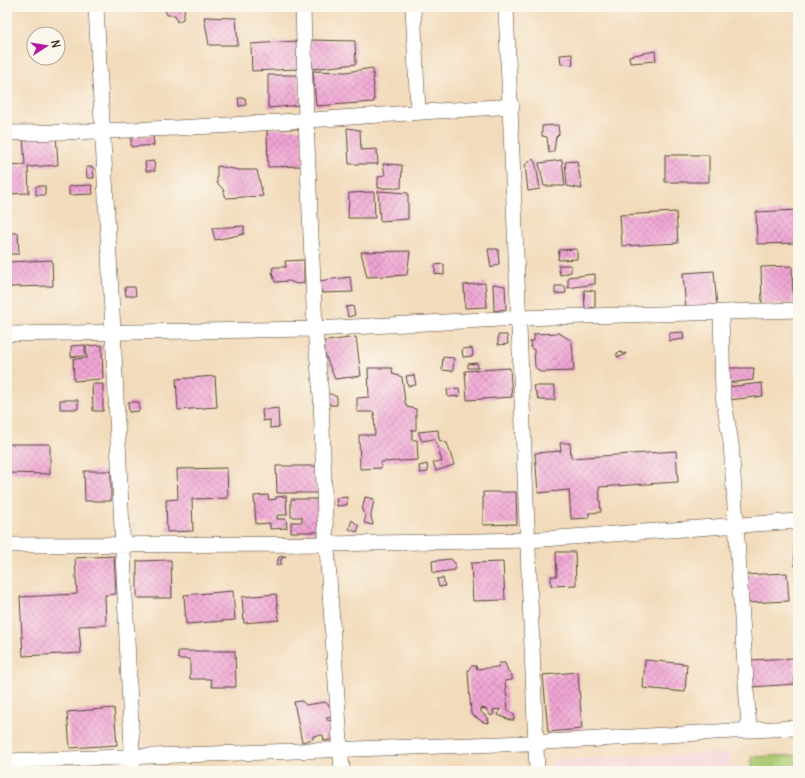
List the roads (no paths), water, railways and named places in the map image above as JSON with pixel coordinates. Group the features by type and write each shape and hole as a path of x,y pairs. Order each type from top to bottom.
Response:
{"street":[{"path":"96,7 101,131 113,331 133,771"},
{"path":"303,7 314,329 321,396 328,544 342,771"},
{"path":"413,7 418,112"},
{"path":"506,7 512,106 537,771"},
{"path":"7,133 101,131 238,125 512,106"},
{"path":"7,334 113,331 314,329 520,318 798,310"},
{"path":"721,313 723,396 731,443 749,730"},
{"path":"7,545 328,544 529,540 798,522"},
{"path":"7,761 132,756 341,751 798,728"}]}
